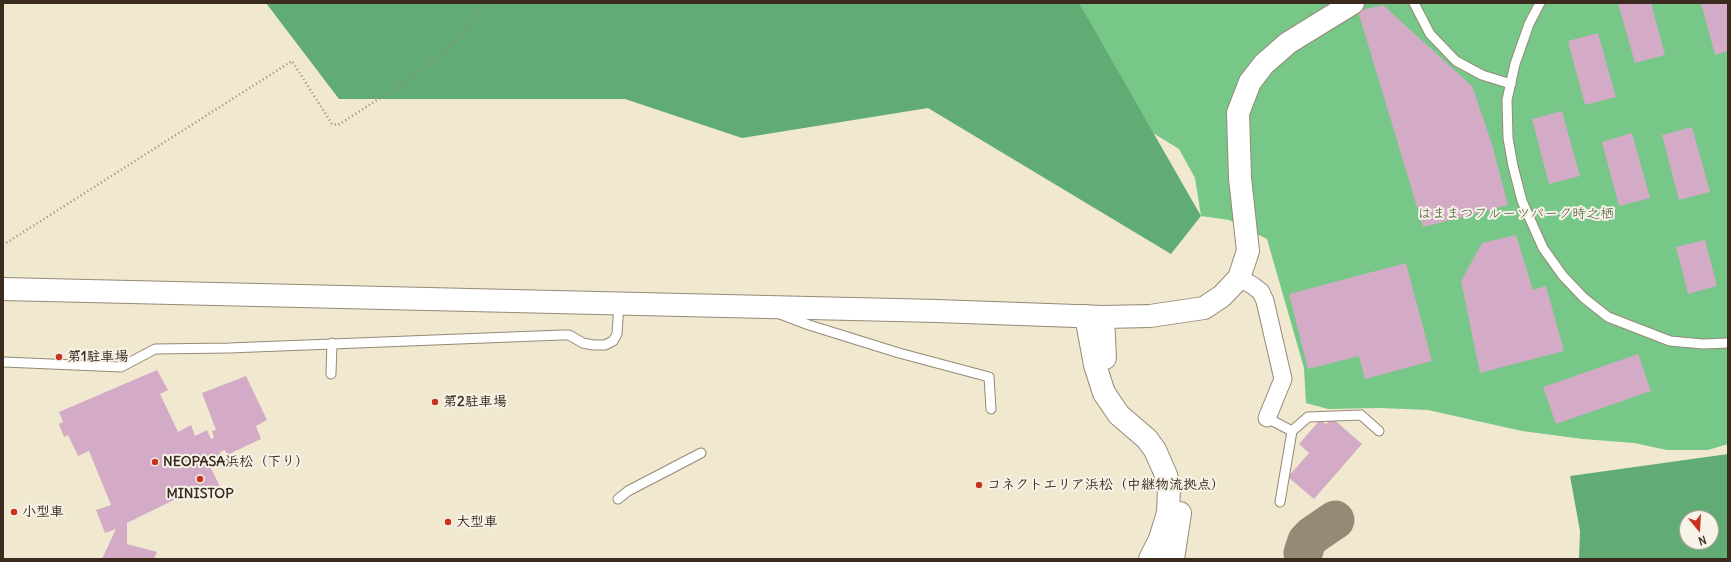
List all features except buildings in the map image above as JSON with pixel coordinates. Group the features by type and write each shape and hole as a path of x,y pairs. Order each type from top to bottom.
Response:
{"main road":[{"path":"3,289 619,303 1094,316 1150,316 1204,308 1222,296 1239,278 1248,251 1240,178 1238,113 1250,82 1264,64 1288,43 1353,3"},
{"path":"1094,316 1095,365 1104,393 1119,415 1147,439 1155,450 1166,475 1169,488 1168,513 1160,539 1150,559"},
{"path":"1094,316 1114,388 1128,408 1156,432 1164,443 1176,469 1179,482 1180,514 1172,559"}],"street":[{"path":"1239,278 1252,284 1261,292 1265,301 1283,379 1267,418"}],"lane":[{"path":"1414,3 1430,34 1456,61 1482,75 1511,84"},
{"path":"1540,3 1529,24 1516,64 1507,100 1508,138 1513,166 1522,201 1543,248 1563,276 1584,298 1608,317 1670,341 1703,344 1728,343"},
{"path":"4,362 121,367 155,349 229,348 562,335 569,336 588,344 605,345 613,341 617,334 619,303"},
{"path":"764,308 809,325 899,353 989,377 991,409"},
{"path":"331,374 332,343"},
{"path":"1280,502 1292,431 1308,417 1362,415 1379,431"},
{"path":"1267,418 1292,431"},
{"path":"618,499 628,491 701,453"}],"path":[{"path":"3,245 292,61 332,124 338,125 396,88 428,64 456,40 479,13 483,3"}],"green space":[{"path":"266,3 1079,3 1201,216 1171,254 928,108 742,138 625,99 339,99"},
{"name":"はままつフルーツパーク時之栖","path":"1075,3 1728,3 1728,444 1708,450 1667,450 1634,443 1583,439 1522,431 1428,410 1380,408 1328,409 1306,403 1304,368 1267,239 1229,220 1201,216 1195,178 1179,149 1153,133"},
{"path":"1728,454 1728,559 1579,559 1580,531 1570,476"}],"taxiway":[{"path":"1303,553 1307,541 1335,520"}],"place":[{"name":"第1駐車場","path":"59,357"},
{"name":"第2駐車場","path":"435,402"},
{"name":"NEOPASA浜松（下り）","path":"155,462"},
{"name":"MINISTOP","path":"200,479"},
{"name":"コネクトエリア浜松（中継物流拠点）","path":"979,485"},
{"name":"小型車","path":"14,512"},
{"name":"大型車","path":"448,522"}]}
